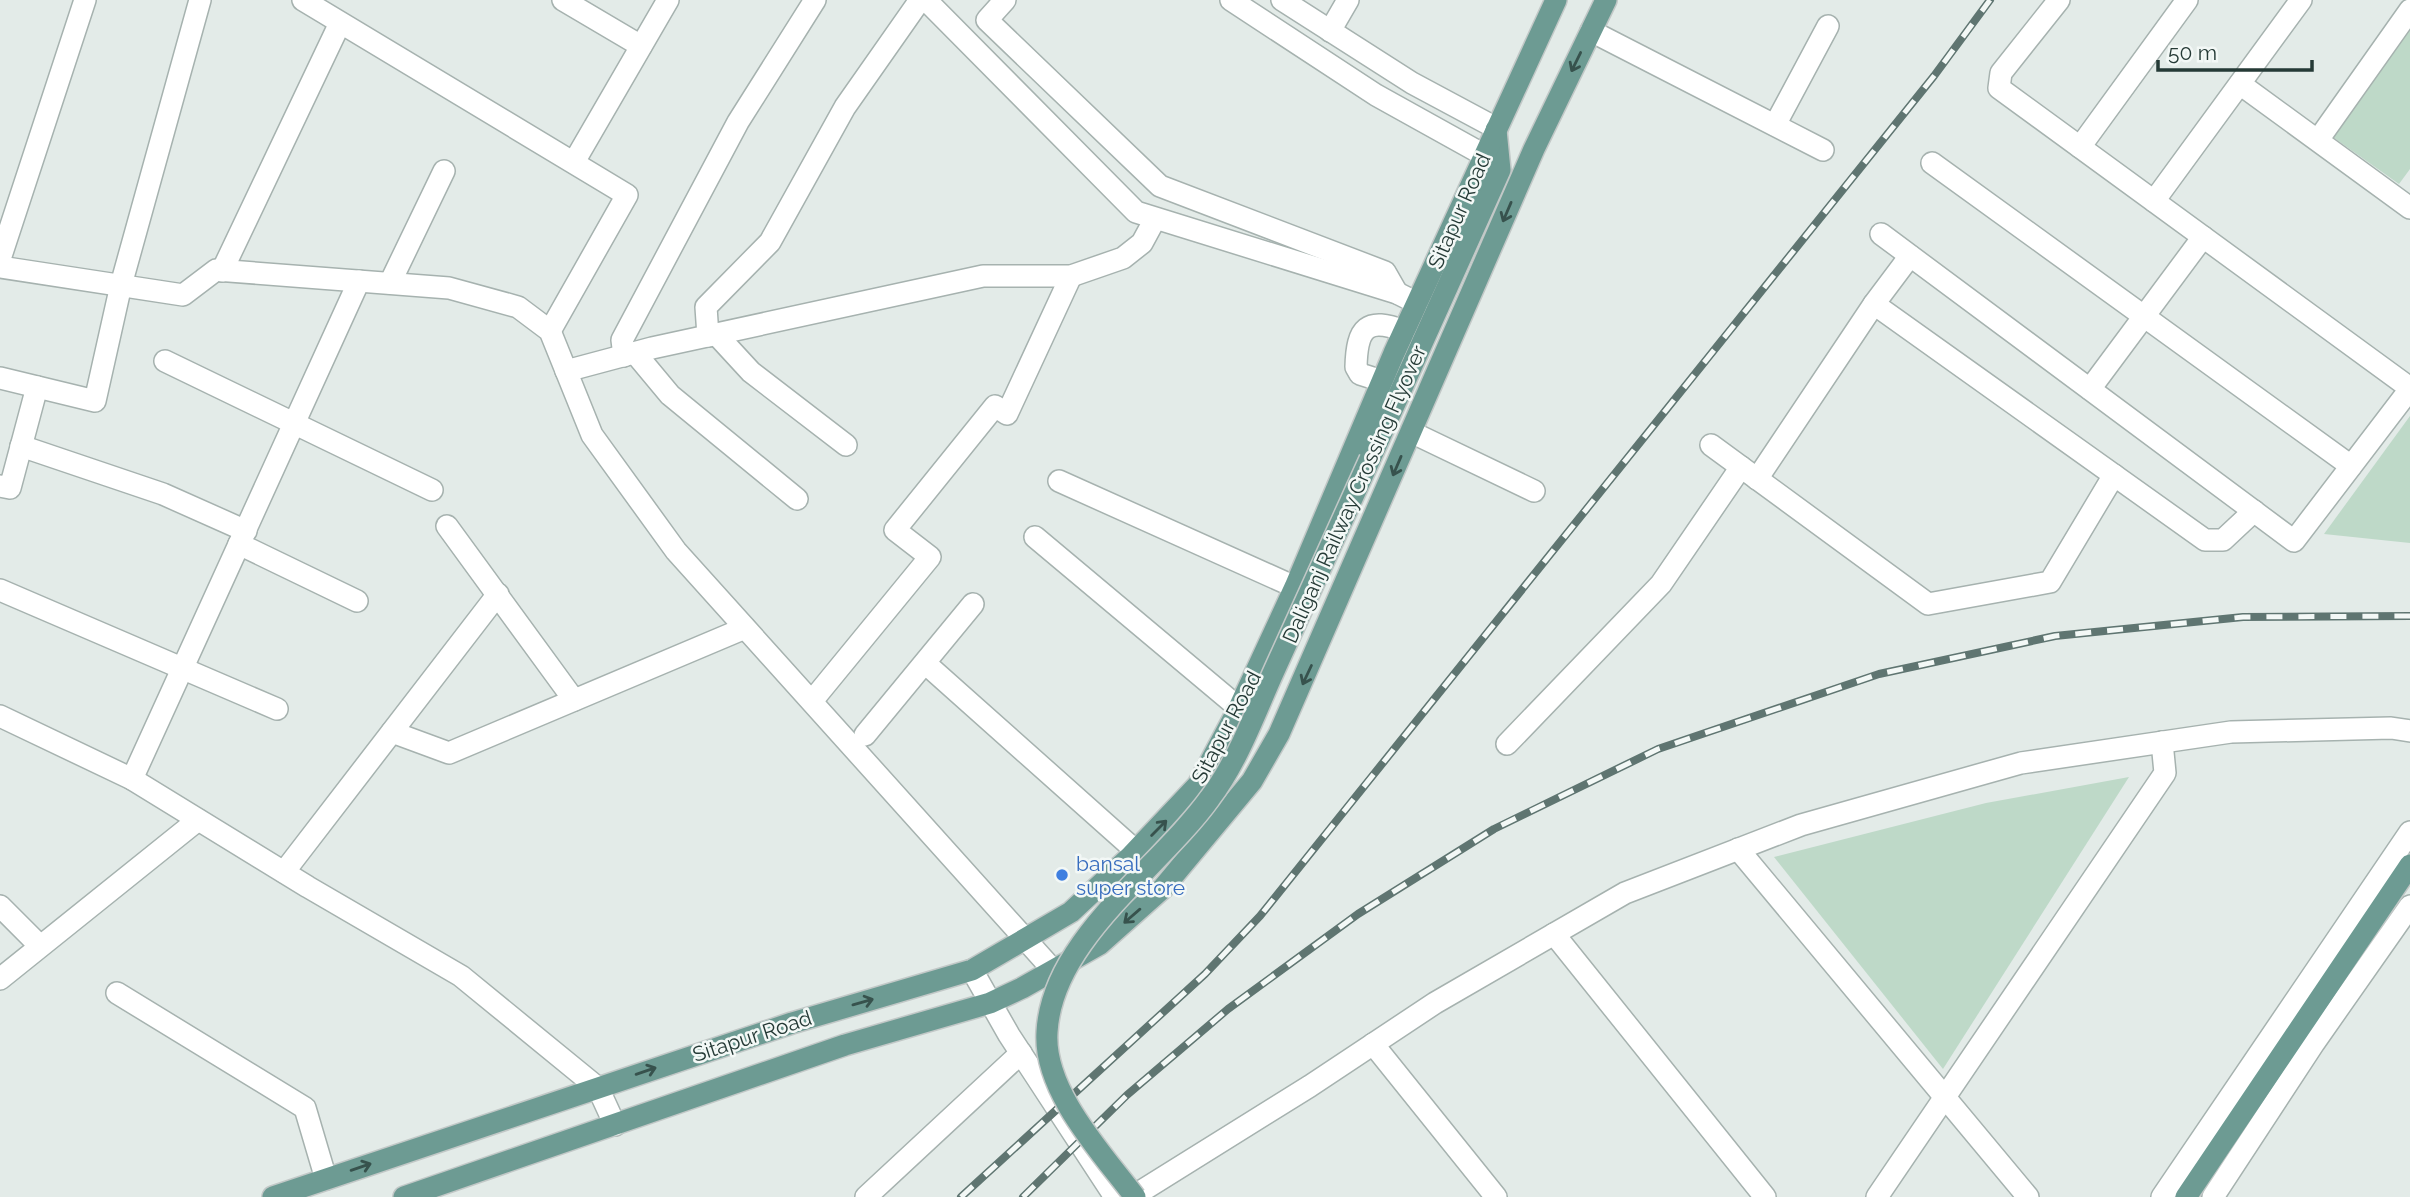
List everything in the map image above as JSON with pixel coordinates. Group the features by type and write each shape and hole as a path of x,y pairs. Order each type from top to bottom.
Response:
{"main road":[{"name":"Sitapur Road","path":"273,1197 792,1023 972,970 1071,912 1136,851 1198,785 1295,587 1382,381 1556,0"},
{"name":"Sitapur Road","path":"404,1197 859,1041 990,1003 1100,944 1163,888 1252,781 1279,734 1313,662 1534,149 1605,0"},
{"name":"Daliganj Railway Crossing Flyover","path":"1134,1197 1073,1113 1056,1081 1046,1032 1056,995 1065,971 1097,923 1182,836 1213,795 1247,731 1500,170 1496,128"},
{"path":"1500,170 1534,149"},
{"path":"2186,1197 2410,865"}],"street":[{"path":"0,259 85,0"},
{"path":"0,378 95,401 121,285 200,0"},
{"path":"303,0 627,195 550,331"},
{"path":"563,0 641,46"},
{"path":"573,163 668,0"},
{"path":"797,499 670,395 629,354 622,340 738,122 815,0"},
{"path":"846,445 751,372 712,335 706,307 770,242 845,107 920,0"},
{"path":"926,0 1136,212 1397,293 1417,303"},
{"path":"1005,0 987,20 1160,186 1385,272 1397,293"},
{"path":"1231,0 1376,95 1484,155"},
{"path":"1282,0 1412,83 1496,128"},
{"path":"1330,30 1348,0"},
{"path":"1881,234 2294,541 2410,389 1999,88 2001,74 2059,0"},
{"path":"2080,147 2186,0"},
{"path":"2154,201 2301,0"},
{"path":"2318,140 2410,10"},
{"path":"222,271 340,23"},
{"path":"1775,125 1828,26"},
{"path":"1591,31 1823,150"},
{"path":"2240,84 2407,201"},
{"path":"1933,163 2351,466"},
{"path":"390,283 444,171"},
{"path":"566,371 629,354 983,275 1071,276 1123,258 1142,243 1155,219"},
{"path":"2090,389 2203,237"},
{"path":"1507,744 1661,584 1749,473 1910,256"},
{"path":"0,267 183,295 216,270 390,283 449,288 518,307 550,331 592,435 676,551 1053,970"},
{"path":"812,701 930,556 895,530 995,405 1007,414 1071,276"},
{"path":"132,779 359,281"},
{"path":"1874,304 2205,540 2223,540 2254,511"},
{"path":"1382,381 1360,374 1356,367 1363,334 1370,325 1380,322 1405,331"},
{"path":"165,361 432,490"},
{"path":"0,486 10,488 37,387"},
{"path":"1411,432 1534,491"},
{"path":"1711,445 1928,604 2050,582 2114,475"},
{"path":"21,446 163,494 357,601"},
{"path":"1059,481 1295,587"},
{"path":"447,526 575,700"},
{"path":"1035,537 1238,708"},
{"path":"0,590 277,709"},
{"path":"284,873 498,594"},
{"path":"865,735 973,604"},
{"path":"392,732 449,752 745,628"},
{"path":"925,663 1136,851"},
{"path":"0,716 132,779 284,873 461,976 598,1088 615,1125"},
{"path":"1134,1197 1162,1190 1434,1003 1625,893 1801,825 2021,763 2231,733 2391,728 2410,731"},
{"path":"1877,1197 2165,773 2162,742"},
{"path":"0,979 198,820"},
{"path":"2162,1197 2410,832"},
{"path":"1738,849 2028,1197"},
{"path":"0,906 40,946"},
{"path":"2213,1197 2314,1043 2410,906"},
{"path":"1554,934 1765,1197"},
{"path":"972,970 1021,1053 1115,1197"},
{"path":"117,993 305,1108 326,1179"},
{"path":"1373,1044 1496,1197"},
{"path":"866,1197 1021,1053"}],"green space":[{"path":"2410,25 2410,169 2399,184 2330,135"},
{"path":"2410,416 2410,543 2324,534"},
{"path":"2129,777 1943,1069 1774,857 1986,803"}],"railway":[{"path":"961,1197 1205,974 1260,916 1934,76 1990,0"},
{"path":"1023,1197 1127,1095 1228,1009 1358,914 1494,829 1658,749 1879,674 2055,636 2243,617 2410,616"}],"place":[{"name":"bansal super store","path":"1062,875"}]}
